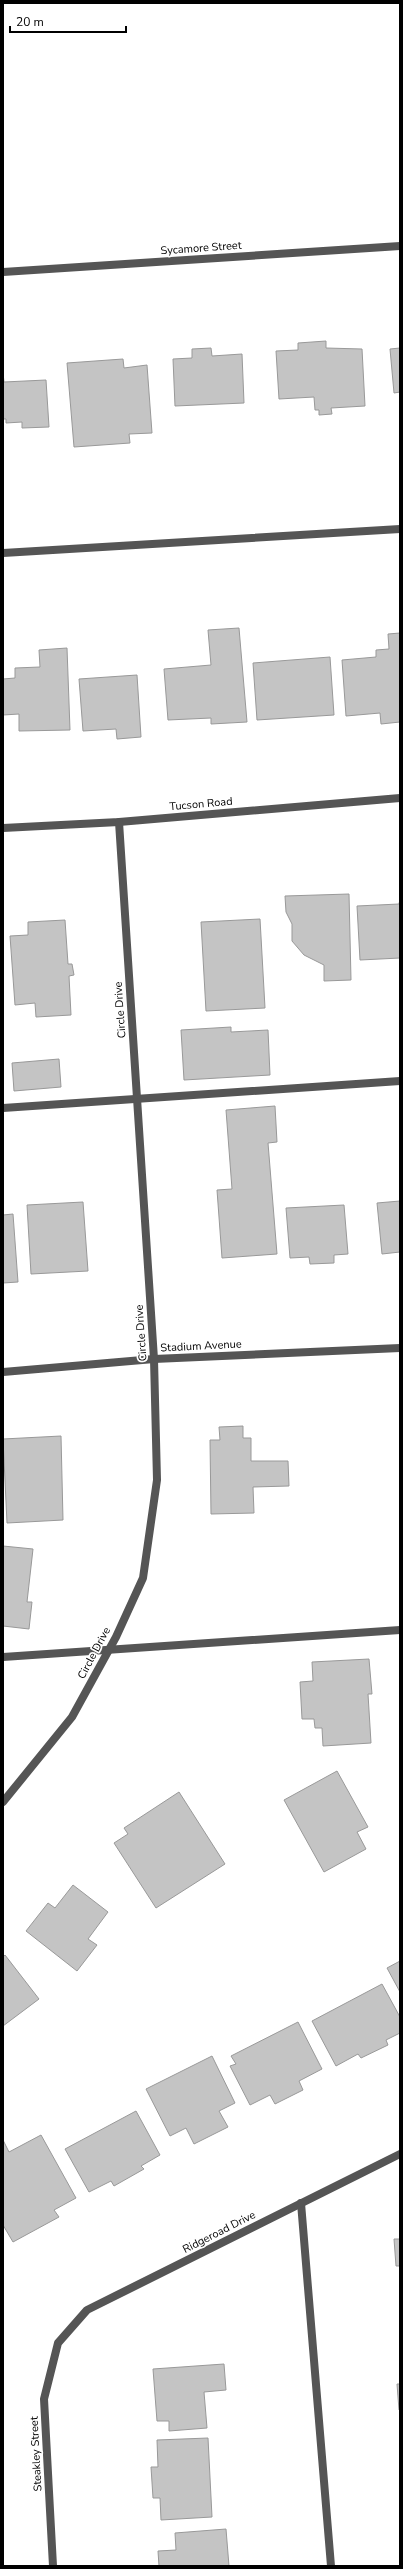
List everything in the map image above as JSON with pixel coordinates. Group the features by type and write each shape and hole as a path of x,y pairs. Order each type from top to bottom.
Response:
{"street":[{"name":"Sycamore Street","path":"3,272 400,246"},
{"path":"3,553 400,528"},
{"name":"Tucson Road","path":"3,828 119,822 400,798"},
{"name":"Circle Drive","path":"3,1802 72,1717 109,1650 143,1578 157,1480 154,1359 119,822"},
{"path":"3,1108 400,1081"},
{"name":"Stadium Avenue","path":"3,1372 154,1359 400,1348"},
{"path":"3,1657 400,1630"},
{"name":"Ridgeroad Drive","path":"58,2343 87,2310 400,2154"},
{"path":"301,2203 331,2566"},
{"name":"Steakley Street","path":"54,2566 44,2399 58,2343"}],"building":[{"path":"326,341 326,348 362,349 365,406 331,408 332,414 319,415 319,410 315,410 314,397 279,399 276,351 298,350 298,343"},
{"path":"211,348 212,356 242,354 244,403 175,406 173,359 192,358 192,349"},
{"path":"400,348 400,392 394,393 390,349"},
{"path":"123,359 124,368 147,365 152,433 129,434 130,443 74,447 67,363"},
{"path":"3,373 4,382 46,380 49,427 22,428 22,422 6,423 6,419 3,419"},
{"path":"239,628 247,722 211,724 211,718 168,720 164,669 211,665 208,630"},
{"path":"400,633 400,722 381,724 380,713 346,716 342,660 376,657 376,650 389,649 388,634"},
{"path":"67,648 70,730 19,731 19,714 3,715 3,679 15,678 15,668 40,667 39,650"},
{"path":"330,657 334,715 257,720 253,663"},
{"path":"137,675 141,737 117,739 116,729 83,731 79,679"},
{"path":"349,894 351,980 324,981 324,965 304,955 292,941 292,924 286,912 285,896"},
{"path":"400,899 400,958 360,960 357,906 399,904"},
{"path":"260,919 265,1008 206,1011 201,922"},
{"path":"65,920 68,964 72,964 74,975 69,976 71,1015 36,1017 35,1003 15,1005 10,936 28,935 28,922"},
{"path":"231,1027 231,1032 268,1030 270,1075 184,1080 181,1030"},
{"path":"59,1059 61,1087 14,1091 12,1063"},
{"path":"275,1106 277,1142 268,1143 277,1254 222,1258 217,1190 232,1189 226,1110"},
{"path":"400,1201 400,1252 382,1254 377,1203"},
{"path":"83,1202 88,1271 31,1274 27,1205"},
{"path":"344,1205 348,1254 334,1255 334,1263 310,1264 309,1257 290,1258 286,1208"},
{"path":"13,1214 18,1282 3,1283 3,1215"},
{"path":"243,1426 243,1438 251,1438 251,1461 288,1461 289,1486 253,1487 254,1513 211,1514 210,1440 220,1440 219,1427"},
{"path":"61,1436 63,1520 7,1523 3,1439"},
{"path":"3,1546 33,1549 27,1602 32,1602 29,1629 3,1626"},
{"path":"369,1659 372,1694 368,1694 371,1743 323,1746 322,1728 315,1728 314,1719 302,1719 300,1682 313,1681 312,1662"},
{"path":"337,1771 368,1827 357,1832 366,1849 324,1872 284,1800"},
{"path":"179,1792 225,1864 156,1908 114,1843 128,1834 124,1828"},
{"path":"73,1885 108,1912 88,1939 97,1945 77,1971 26,1931 48,1903 55,1908"},
{"path":"5,1955 39,1999 3,2026 3,1957"},
{"path":"400,1961 400,1992 387,1968"},
{"path":"382,1984 400,2017 400,2033 386,2040 388,2045 361,2058 358,2054 336,2066 312,2021"},
{"path":"298,2022 322,2069 299,2081 303,2090 275,2104 270,2095 250,2105 230,2066 236,2064 231,2056"},
{"path":"212,2056 235,2103 219,2111 228,2127 194,2144 186,2128 170,2136 146,2089"},
{"path":"136,2111 160,2155 141,2166 144,2169 114,2186 111,2181 89,2192 65,2149"},
{"path":"41,2135 76,2198 54,2210 59,2217 13,2242 3,2225 3,2140 9,2152"},
{"path":"394,2239 400,2239 400,2266 396,2266"},
{"path":"224,2364 226,2390 204,2392 207,2428 169,2431 169,2421 157,2421 153,2369"},
{"path":"397,2384 400,2384 400,2410 399,2410"},
{"path":"208,2438 212,2517 161,2520 160,2498 153,2498 151,2467 158,2467 157,2440"},
{"path":"226,2529 229,2566 159,2566 158,2551 176,2550 175,2533"}]}
